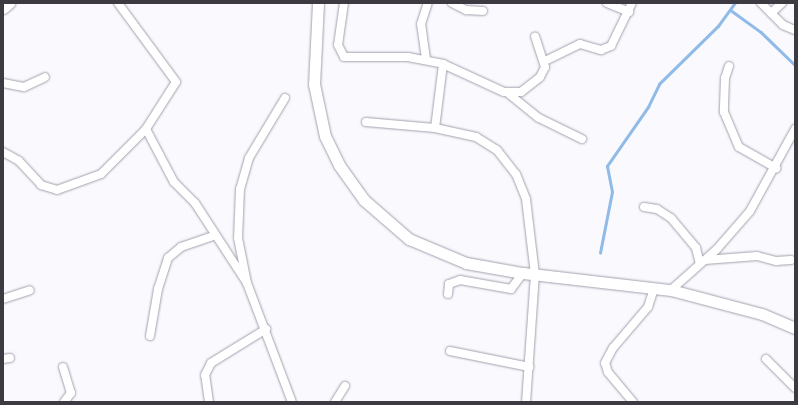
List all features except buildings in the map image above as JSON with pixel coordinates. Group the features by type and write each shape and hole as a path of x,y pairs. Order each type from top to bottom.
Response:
{"main road":[{"path":"3,8 9,3"},
{"path":"318,3 313,57 316,100 325,136 350,182 379,215 426,248 466,263 523,273 671,290 762,314 795,328"}],"street":[{"path":"3,152 19,161 41,185 57,190 101,174 146,129 176,82 118,3"},
{"path":"344,3 338,45 344,57 426,59 443,64 509,94 539,118 582,139"},
{"path":"426,59 421,24 428,3"},
{"path":"452,3 466,10 483,11"},
{"path":"608,3 629,12"},
{"path":"545,61 580,44 601,50 611,46 629,12 632,3"},
{"path":"761,3 783,25 795,30"},
{"path":"771,13 782,3"},
{"path":"509,94 531,85 543,71 545,61 535,37"},
{"path":"435,128 443,64"},
{"path":"729,66 725,78 724,112 739,147 776,168"},
{"path":"3,83 24,87 44,77"},
{"path":"285,98 249,158 240,189 238,238 247,283 266,329 292,402"},
{"path":"366,122 435,128 476,137 509,163 526,199 535,274 526,402"},
{"path":"146,129 174,182 195,203 214,236 247,283"},
{"path":"671,290 702,262 750,211 776,168 795,129"},
{"path":"644,207 657,209 671,218 696,248 702,262"},
{"path":"150,336 155,302 168,258 181,248 214,236"},
{"path":"702,262 745,256 791,260"},
{"path":"448,294 449,284 460,280 511,289 523,273"},
{"path":"633,402 608,372 605,363 613,348 648,307 654,288"},
{"path":"3,299 30,290"},
{"path":"210,402 205,375 211,364 266,329"},
{"path":"450,351 529,367"},
{"path":"766,359 795,388"},
{"path":"63,367 70,393 64,402"},
{"path":"335,402 344,386"}],"waterway":[{"path":"600,253 612,192 607,166 648,107 659,84 718,26 735,3"},
{"path":"732,11 761,32 795,65"}]}
